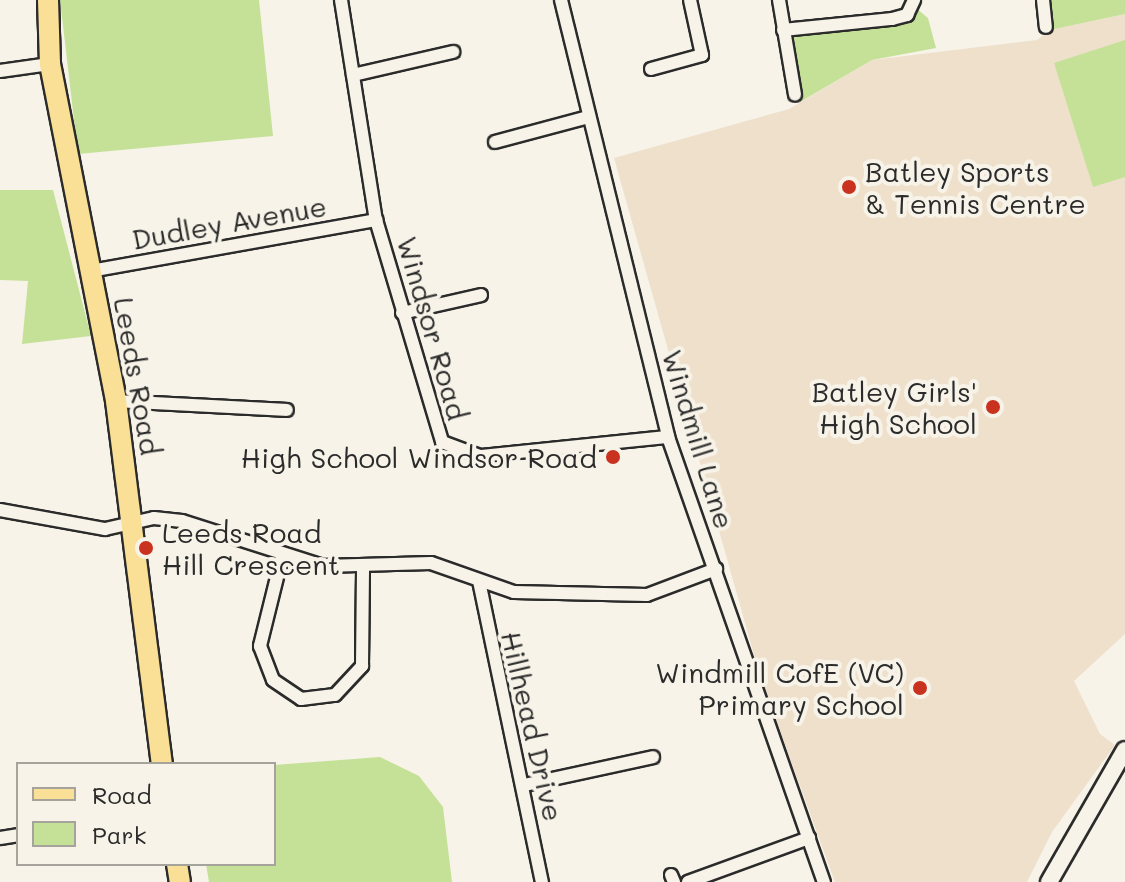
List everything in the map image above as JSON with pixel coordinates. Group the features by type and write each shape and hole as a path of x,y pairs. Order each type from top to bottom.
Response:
{"main road":[{"name":"Leeds Road","path":"48,0 50,64 116,401 134,523 162,762"}],"street":[{"name":"Windsor Road","path":"341,0 376,220 434,426 442,442 463,454 668,437"},
{"name":"Windmill Lane","path":"561,0 668,437 824,882"},
{"path":"651,69 702,55 690,0"},
{"path":"779,0 795,95"},
{"path":"783,30 892,19 907,15 914,0"},
{"path":"1043,0 1046,27"},
{"path":"353,75 453,52"},
{"path":"0,71 50,64"},
{"path":"495,142 588,117"},
{"name":"Dudley Avenue","path":"90,271 376,220"},
{"path":"402,313 481,295"},
{"path":"116,401 287,410"},
{"path":"0,510 105,529 134,523 182,521 282,557 363,568 431,563 514,592 647,595 716,569"},
{"path":"282,557 260,646 273,680 301,699 335,695 362,666 363,568"},
{"name":"Hillhead Drive","path":"479,581 542,882"},
{"path":"1049,882 1125,750"},
{"path":"524,785 653,757"},
{"path":"688,882 809,838"}],"shaded area":[{"path":"1125,14 1125,634 1074,681 1100,734 1115,745 1052,832 1027,882 835,882 760,676 614,158 789,109 872,60 1037,40 1050,30"}],"green space":[{"path":"60,0 259,0 273,136 78,154"},
{"path":"1046,0 1125,0 1125,14 1050,30"},
{"path":"916,8 928,18 936,48 872,60 800,102 788,34"},
{"path":"1125,40 1125,177 1093,187 1054,63"},
{"path":"0,190 53,190 91,336 22,344 28,281 0,280"},
{"path":"380,757 419,776 443,807 452,882 209,882 206,866 276,866 276,765"}],"place":[{"name":"Batley Sports & Tennis Centre","path":"849,187"},
{"name":"Batley Girls' High School","path":"993,407"},
{"name":"High School Windsor Road","path":"613,457"},
{"name":"Leeds Road Hill Crescent","path":"146,548"},
{"name":"Windmill CofE (VC) Primary School","path":"920,688"}]}
